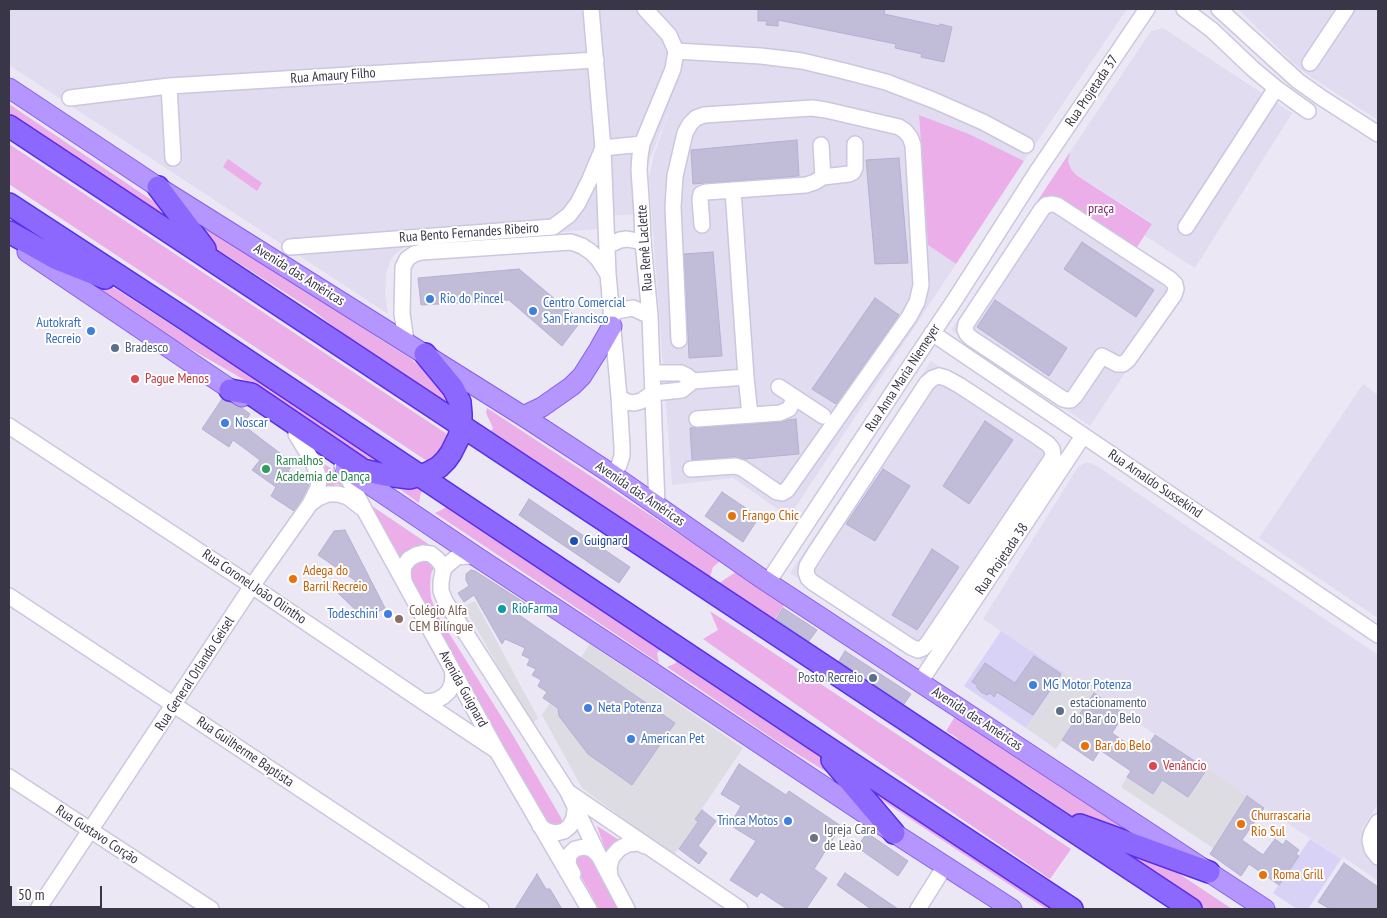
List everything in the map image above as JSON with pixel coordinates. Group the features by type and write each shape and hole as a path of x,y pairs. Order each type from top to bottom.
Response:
{"highway":[{"path":"9,126 1191,909"},
{"path":"158,187 216,263"},
{"path":"9,204 1072,909"},
{"path":"9,232 63,261 110,280 170,317 182,318"},
{"path":"230,390 251,394 363,470 410,478 428,473 446,460 451,453 461,425 460,402 453,388 425,354"},
{"path":"816,740 894,833"},
{"path":"1048,813 1209,872"}],"main road":[{"name":"Avenida das Américas","path":"9,88 158,187 523,416 613,475 768,582 1265,909"},
{"path":"9,240 477,557 1012,909"},
{"path":"523,416 542,407 572,386 582,376 600,349 612,319"}],"street":[{"path":"591,9 603,148 608,274 619,397 622,456 613,475"},
{"path":"644,9 669,35 676,51 761,56 802,61 886,82 983,122 1026,145"},
{"name":"Rua Projetada 37","path":"1036,173 1147,9"},
{"path":"1184,9 1212,30 1252,69 1308,111"},
{"path":"1310,63 1346,9"},
{"path":"1212,30 1224,10 1298,81 1378,134"},
{"name":"Rua Renê Laclette","path":"657,506 650,316 638,169 642,144 673,68 676,51"},
{"name":"Rua Amaury Filho","path":"70,98 169,86 596,60"},
{"path":"169,86 173,158"},
{"path":"1186,226 1276,88"},
{"path":"679,340 673,207 675,176 685,132 696,118 704,115 812,108 906,131 913,145 920,285 917,302 909,316 787,490 782,493 777,492 742,468 735,466 691,469"},
{"path":"603,148 642,144"},
{"path":"702,224 701,194 706,192 806,186 823,176 849,174 855,168 855,144"},
{"path":"821,145 823,176"},
{"name":"Rua Bento Fernandes Ribeiro","path":"290,247 554,227 569,215 578,203 603,148"},
{"name":"Rua Anna Maria Niemeyer","path":"768,582 1036,173"},
{"path":"733,190 750,415"},
{"path":"1052,204 1057,205 1170,279 1175,284 1176,289 1174,295 1128,360 1123,364 1117,364 1102,356 1071,400 1063,399 1053,393 971,338 965,330 966,324 1042,209 1052,204"},
{"path":"607,246 627,239 643,242"},
{"name":"Rua Bento Fernandes Ribeiro","path":"406,342 402,313 403,267 407,259 414,254 571,242 592,252 608,274"},
{"path":"612,319 633,308 650,316"},
{"name":"Rua Arnaldo Sussekind","path":"932,333 1378,635"},
{"path":"652,373 681,373 693,381"},
{"path":"939,376 946,378 982,400 1048,444 1053,455 928,643 918,650 812,582 806,572 807,566 927,383 939,376"},
{"path":"619,397 626,402 634,403 653,393 682,390 693,381 746,377"},
{"path":"982,400 996,378"},
{"path":"779,387 823,416"},
{"path":"1043,408 1053,393"},
{"path":"697,419 785,412 796,398"},
{"name":"Rua Coronel João Olintho","path":"9,426 252,586 497,751"},
{"name":"Rua General Orlando Geisel","path":"38,909 252,586 310,504 318,488 319,478 313,462 296,434"},
{"name":"Rua Projetada 38","path":"920,682 1083,436"},
{"name":"Avenida Guignard","path":"342,466 497,751 589,909"},
{"path":"310,504 328,494 338,494 356,502 365,511"},
{"path":"404,581 404,566 416,554 431,554 442,565 441,591 445,601 568,792 598,856 627,909"},
{"path":"443,571 457,557 477,557"},
{"name":"Rua Guilherme Baptista","path":"9,596 481,909"},
{"path":"422,701 437,700 449,691 452,684 452,668"},
{"name":"Rua Gustavo Corção","path":"9,776 211,909"},
{"path":"568,792 740,909"},
{"path":"540,826 547,831 556,833 564,831 570,826 575,810"},
{"path":"1378,822 1370,840 1372,848 1378,857"},
{"path":"610,878 609,867 612,857 619,848 628,844 639,843 649,847"},
{"path":"578,891 578,884 568,864 569,855 575,849 584,847 592,849 598,856"},
{"path":"918,909 946,866"}],"shaded area":[{"path":"9,9 1127,9 1024,161 969,134 919,116 928,245 956,264 789,517 733,478 672,485 649,178 654,155 672,103 646,169 647,214 597,216 598,229 406,245 392,257 386,274 385,294 388,314 9,65"},
{"path":"1238,9 1378,9 1378,120 1308,75 1293,63"},
{"path":"1163,28 1292,113 1195,268 1144,235 1152,223 1076,175 1068,161 1070,152 1151,31"},
{"path":"1039,202 1135,250 1184,283 1090,426 951,330 1034,206"},
{"path":"931,361 1048,435 1055,442 964,600 923,662 790,573"},
{"path":"1363,384 1378,395 1378,618 1259,538"},
{"path":"1085,463 1097,466 1378,655 1378,804 1361,830 1372,836 1378,827 1378,881 1344,857 1341,859 983,619 1075,472 1079,466"},
{"path":"475,601 538,718 531,725 464,606"},
{"path":"1001,631 1064,673 1026,728 964,686"},
{"path":"590,644 743,748 695,819 698,822 673,856 582,788 542,715","holes":["582,659 675,723 632,785 588,754"]},
{"name":"estacionamento do Bar do Belo","path":"1064,673 1094,693 1056,749 1026,728"},
{"path":"1207,769 1247,796 1213,848 1121,787 1127,777 1153,793 1162,780 1188,797"},
{"path":"1310,839 1341,859 1308,909 1297,909 1273,893"}],"green space":[{"path":"9,104 156,203 185,235 9,118"},
{"path":"919,115 969,134 1024,161 956,264 928,245"},
{"path":"9,144 450,436 439,453 427,461 9,184"},
{"name":"praça","path":"1070,152 1068,161 1076,175 1152,224 1135,250 1039,202 1034,206"},
{"path":"228,159 262,183 257,191 223,167"},
{"path":"166,200 410,358 422,368 446,395 453,412 395,374 311,309 210,245"},
{"path":"85,276 116,289 398,467 372,460 356,453 248,382 151,326 80,279"},
{"path":"487,408 720,561 713,567 710,577 704,579 489,434 493,428 486,413"},
{"path":"324,464 343,479 345,485 326,486"},
{"path":"390,482 431,489 421,492 419,503"},
{"path":"445,499 664,646 657,653 659,663 435,513 445,508"},
{"path":"369,504 443,554 436,562 431,574 431,598 437,614 511,732 560,816 562,820 560,826 545,824"},
{"path":"736,572 784,605 771,625 721,590 719,583"},
{"path":"710,611 1071,849 1050,879 878,762 703,639 718,630"},
{"path":"674,652 736,699 821,757 836,778 775,740 667,667 676,663"},
{"path":"956,715 1146,844 1075,818 1027,785 986,766 969,753 956,737 946,731"},
{"path":"841,765 1060,909 1046,909 859,785"},
{"path":"597,826 619,840 606,852"},
{"path":"1096,840 1172,869 1232,909 1199,909"},
{"path":"581,855 585,855 592,860 620,909 599,909 575,863"}],"building":[{"path":"758,9 885,9 884,14 952,27 944,62 921,57 922,54 895,48 896,44 778,20 778,26 766,25 767,21 758,21"},
{"path":"797,140 799,176 693,184 691,150"},
{"path":"899,158 908,263 875,264 866,160"},
{"path":"1082,242 1154,290 1136,317 1064,269"},
{"path":"713,252 722,356 689,358 684,254"},
{"path":"519,269 581,321 562,346 509,300 421,305 418,278"},
{"path":"875,298 899,315 836,404 812,389"},
{"path":"995,300 1067,348 1049,376 977,327"},
{"path":"222,399 242,408 250,414 243,425 293,463 288,471 309,485 294,511 271,496 276,487 252,470 260,460 233,440 229,447 202,429"},
{"path":"796,419 799,454 744,459 734,457 692,460 690,428 781,422"},
{"path":"985,421 1013,440 969,504 943,486"},
{"path":"883,469 910,486 875,541 846,524"},
{"name":"Frango Chic","path":"722,492 759,517 743,542 705,516"},
{"name":"Guignard","path":"529,499 630,567 619,583 519,515"},
{"path":"345,530 385,608 365,619 337,592 356,581 318,555 334,531"},
{"path":"932,549 959,567 917,630 892,615"},
{"path":"471,570 525,603 519,615 675,723 632,785 588,754 559,716 558,708 543,698 547,692 538,686 541,680 532,675 536,669 527,665 530,659 522,655 525,648 505,639 502,644 474,595 464,602 458,593 469,586 466,574"},
{"path":"783,608 817,630 809,641 776,619"},
{"path":"845,651 911,694 904,704 839,661"},
{"name":"MG Motor Potenza","path":"1034,656 1061,674 1033,715 997,692 994,697 990,693 987,695 981,692 977,685 972,682 985,663 1015,683"},
{"path":"1094,693 1124,714 1112,733 1142,754 1155,735 1207,769 1188,797 1162,780 1153,794 1127,777 1131,771 1100,750 1093,761 1062,740"},
{"path":"739,764 786,795 789,791 841,826 814,869 827,878 806,909 787,909 761,892 757,897 730,880 756,841 730,825 741,806 721,794"},
{"name":"Churrascaria Rio Sul","path":"1247,796 1264,808 1242,840 1263,855 1275,839 1283,845 1286,840 1299,850 1296,854 1299,856 1279,885 1249,864 1241,876 1210,854"},
{"path":"702,810 716,821 698,846 707,853 699,864 679,849 698,822 695,819"},
{"path":"867,833 908,861 898,876 857,847"},
{"path":"1344,863 1378,887 1378,909 1330,909 1318,902"},
{"path":"845,873 898,909 871,909 837,885"},
{"path":"537,874 546,889 550,889 562,909 515,909"}],"place":[{"name":"Rio do Pincel","path":"430,299"},
{"name":"Centro Comercial San Francisco","path":"533,311"},
{"name":"Autokraft Recreio","path":"91,331"},
{"name":"Bradesco","path":"115,348"},
{"name":"Pague Menos","path":"135,379"},
{"name":"Noscar","path":"225,423"},
{"name":"Ramalhos Academia de Dança","path":"266,469"},
{"name":"Frango Chic","path":"732,516"},
{"name":"Guignard","path":"574,541"},
{"name":"Adega do Barril Recreio","path":"293,579"},
{"name":"RioFarma","path":"502,609"},
{"name":"Todeschini","path":"388,614"},
{"name":"Colégio Alfa CEM Bilíngue","path":"399,619"},
{"name":"Posto Recreio","path":"873,678"},
{"name":"MG Motor Potenza","path":"1033,685"},
{"name":"Neta Potenza","path":"588,708"},
{"name":"estacionamento do Bar do Belo","path":"1060,711"},
{"name":"American Pet","path":"631,739"},
{"name":"Bar do Belo","path":"1085,746"},
{"name":"Venâncio","path":"1153,766"},
{"name":"Trinca Motos","path":"788,821"},
{"name":"Churrascaria Rio Sul","path":"1241,824"},
{"name":"Igreja Cara de Leão","path":"814,838"},
{"name":"Roma Grill","path":"1263,875"}]}
